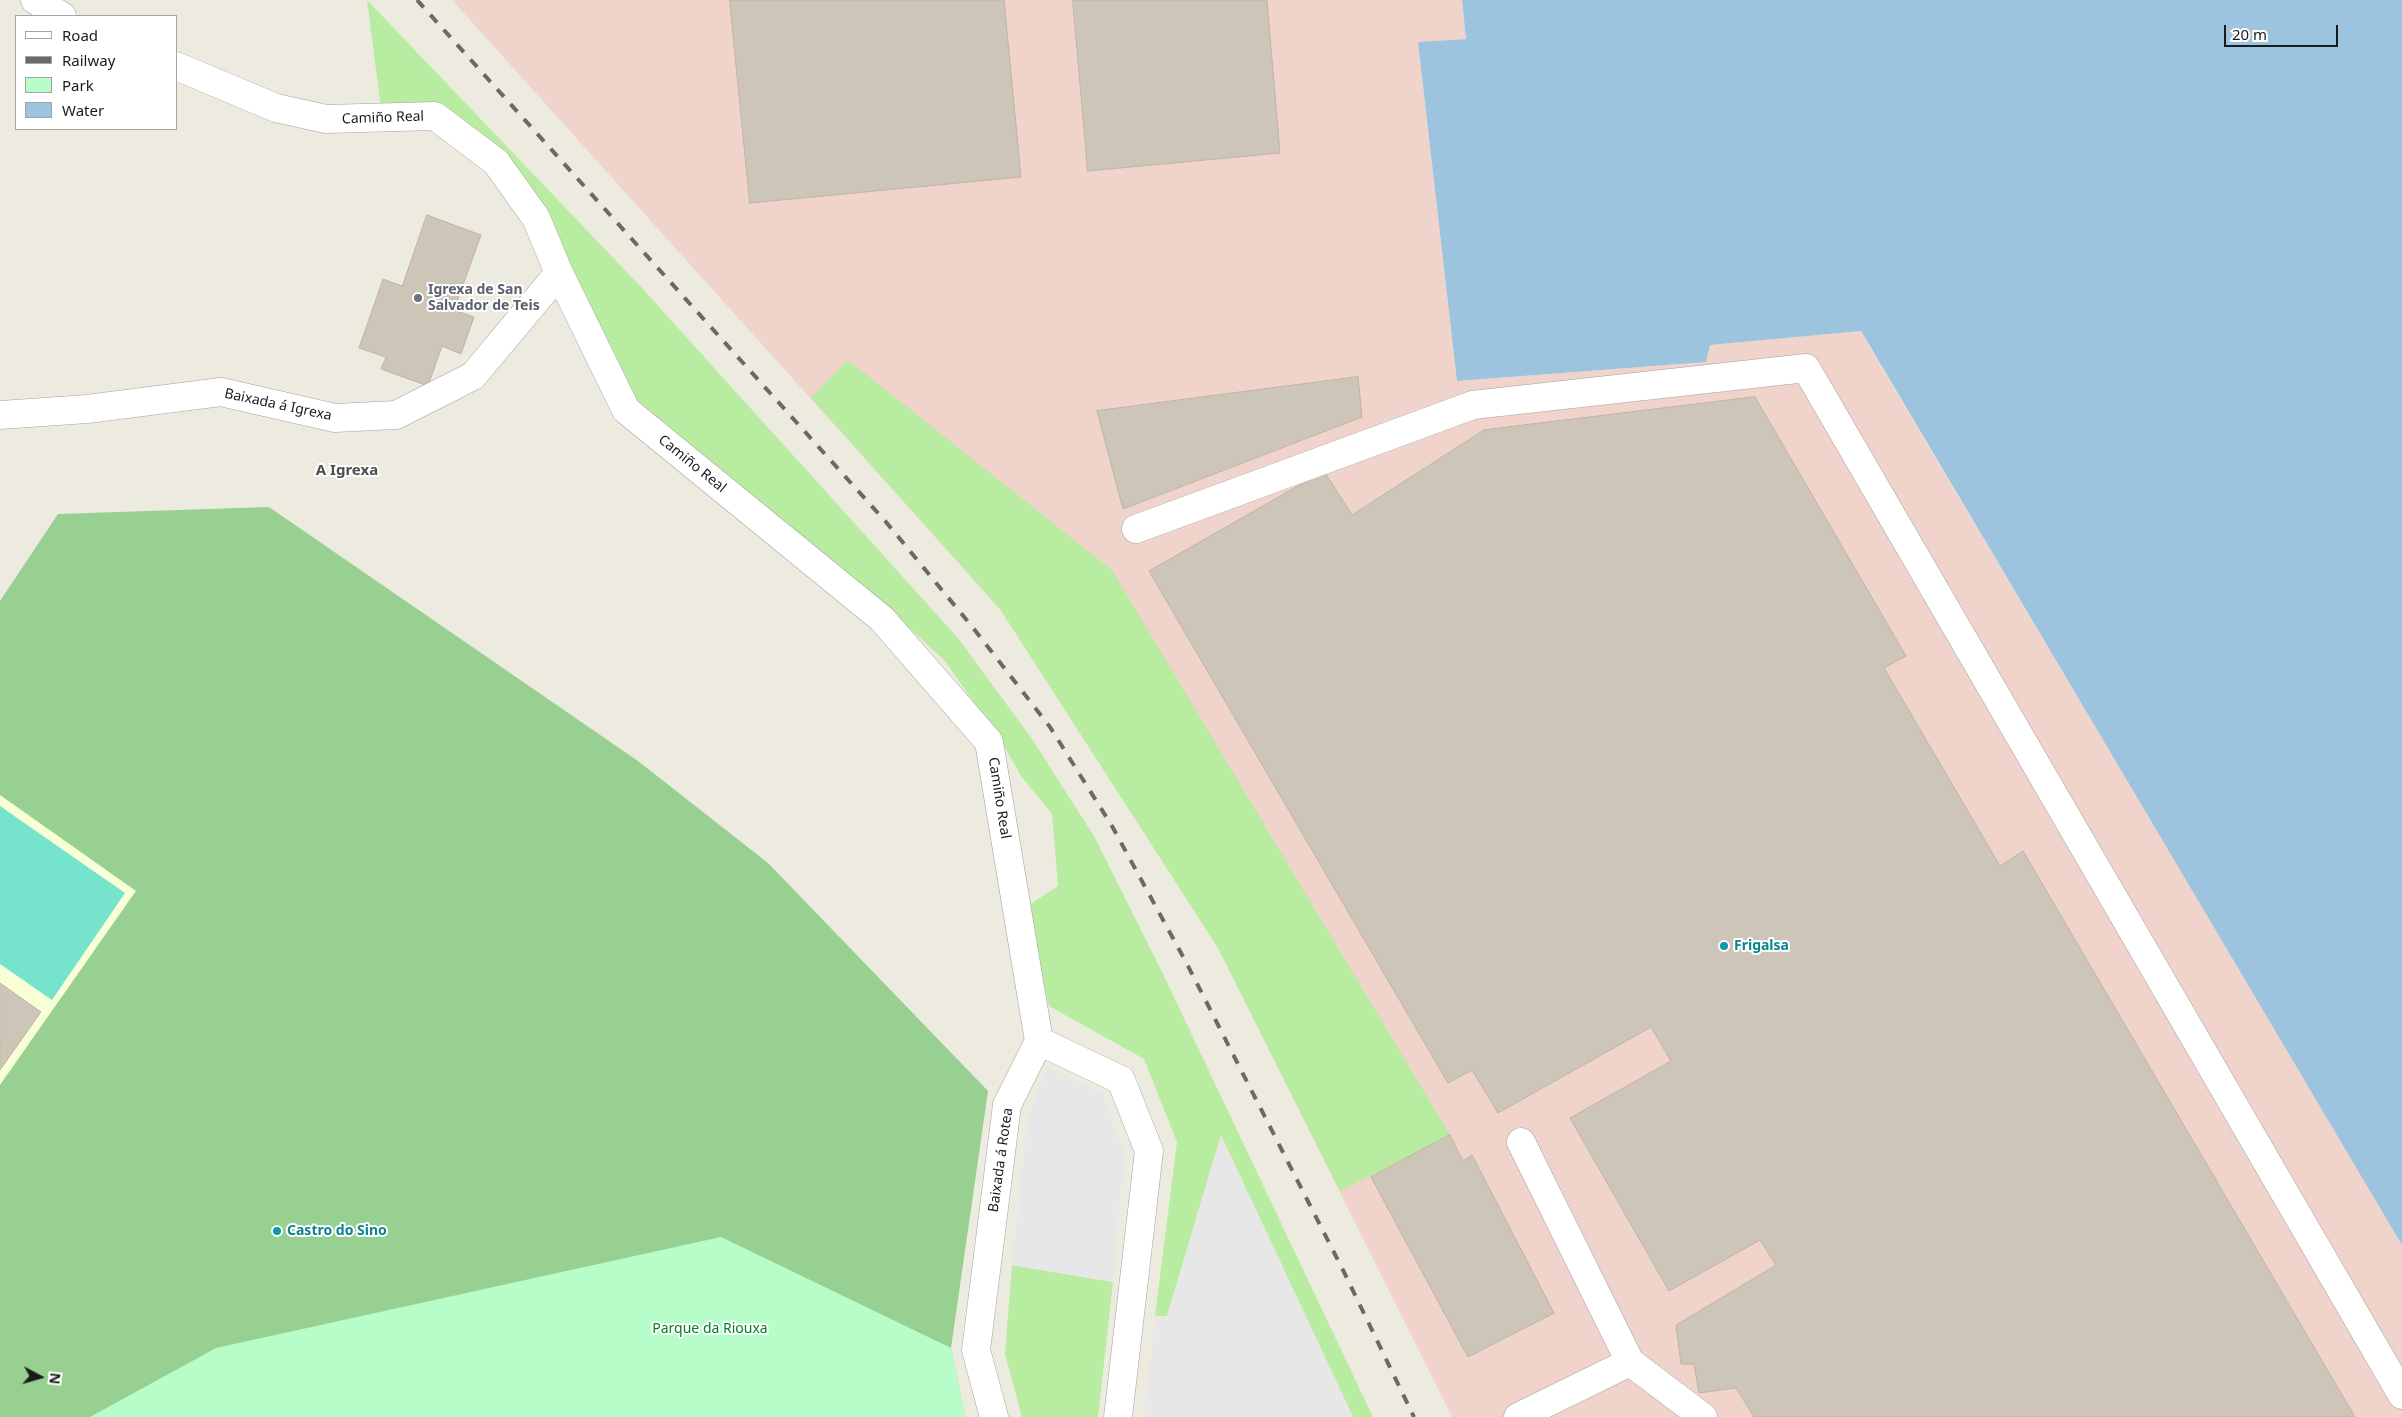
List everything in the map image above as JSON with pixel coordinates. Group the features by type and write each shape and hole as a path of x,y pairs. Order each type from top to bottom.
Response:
{"street":[{"path":"35,0 60,15"},
{"name":"Camiño Real","path":"178,67 276,108 326,119 435,116 496,162 536,218 559,273 626,410 882,619 990,742 1039,1041"},
{"name":"Baixada á Igrexa","path":"0,415 87,409 221,392 336,418 396,415 474,376 559,273"},
{"path":"1136,529 1473,405 1806,368 2402,1395"},
{"path":"1039,1041 1120,1080 1149,1151 1118,1417"},
{"name":"Baixada á Rotea","path":"994,1417 976,1350 1007,1105 1039,1041"},
{"path":"1521,1142 1630,1362 1703,1417"},
{"path":"1518,1417 1630,1362"}],"shaded area":[{"path":"452,0 1462,0 1466,39 1418,42 1457,381 1706,362 1710,345 1860,331 2402,1243 2402,1417 1452,1417 1218,948 1000,609"},
{"path":"0,795 136,890 0,1085"},
{"path":"0,806 125,893 52,1000 0,964"},
{"path":"1047,1068 1102,1092 1124,1154 1113,1282 1012,1265 1028,1116"},
{"path":"1221,1135 1353,1417 1144,1417 1155,1316 1167,1316"}],"green space":[{"path":"367,0 642,288 958,638 1032,739 1094,836 1163,974 1373,1417 1353,1417 1221,1136 1167,1316 1155,1316 1177,1142 1144,1059 1049,1006 1026,907 1058,886 1052,814 1021,776 1000,739 944,660 892,612 636,399 506,157 381,108"},
{"path":"848,360 1112,570 1450,1135 1340,1191 1218,948 1000,609 811,398"},
{"path":"269,507 638,761 768,863 988,1091 951,1348 965,1417 0,1417 0,1085 136,891 0,795 0,601 58,514"},
{"name":"Parque da Riouxa","path":"721,1237 951,1348 965,1417 90,1417 216,1348"},
{"path":"1012,1265 1113,1282 1098,1417 1022,1417 1005,1354"}],"water":[{"path":"1462,0 2402,0 2402,1245 1861,331 1710,345 1706,362 1457,381 1418,42 1466,39"}],"building":[{"path":"730,0 1004,0 1021,177 750,203"},
{"path":"1073,0 1267,0 1280,153 1088,171"},
{"name":"Igrexa de San Salvador de Teis","path":"427,215 481,235 454,310 474,317 461,354 442,346 428,386 381,369 386,357 359,348 383,279 402,286"},
{"path":"1358,377 1362,417 1123,509 1097,411"},
{"name":"Frigalsa","path":"1755,397 1906,656 1884,668 2000,866 2023,851 2355,1417 1754,1417 1736,1388 1699,1393 1694,1364 1681,1364 1676,1325 1776,1265 1760,1240 1669,1291 1570,1118 1671,1061 1651,1027 1498,1113 1472,1070 1448,1083 1149,571 1324,471 1352,515 1484,430"},
{"path":"0,983 41,1012 0,1070"},
{"path":"1450,1135 1463,1161 1472,1155 1554,1313 1468,1357 1371,1177"}],"railway":[{"path":"417,0 886,522 974,629 1050,727 1112,826 1187,964 1344,1272 1414,1417"}],"place":[{"name":"Igrexa de San Salvador de Teis","path":"418,298"},
{"name":"Frigalsa","path":"1724,946"},
{"name":"Castro do Sino","path":"277,1231"}],"district":[{"name":"A Igrexa","path":"347,471"}]}
